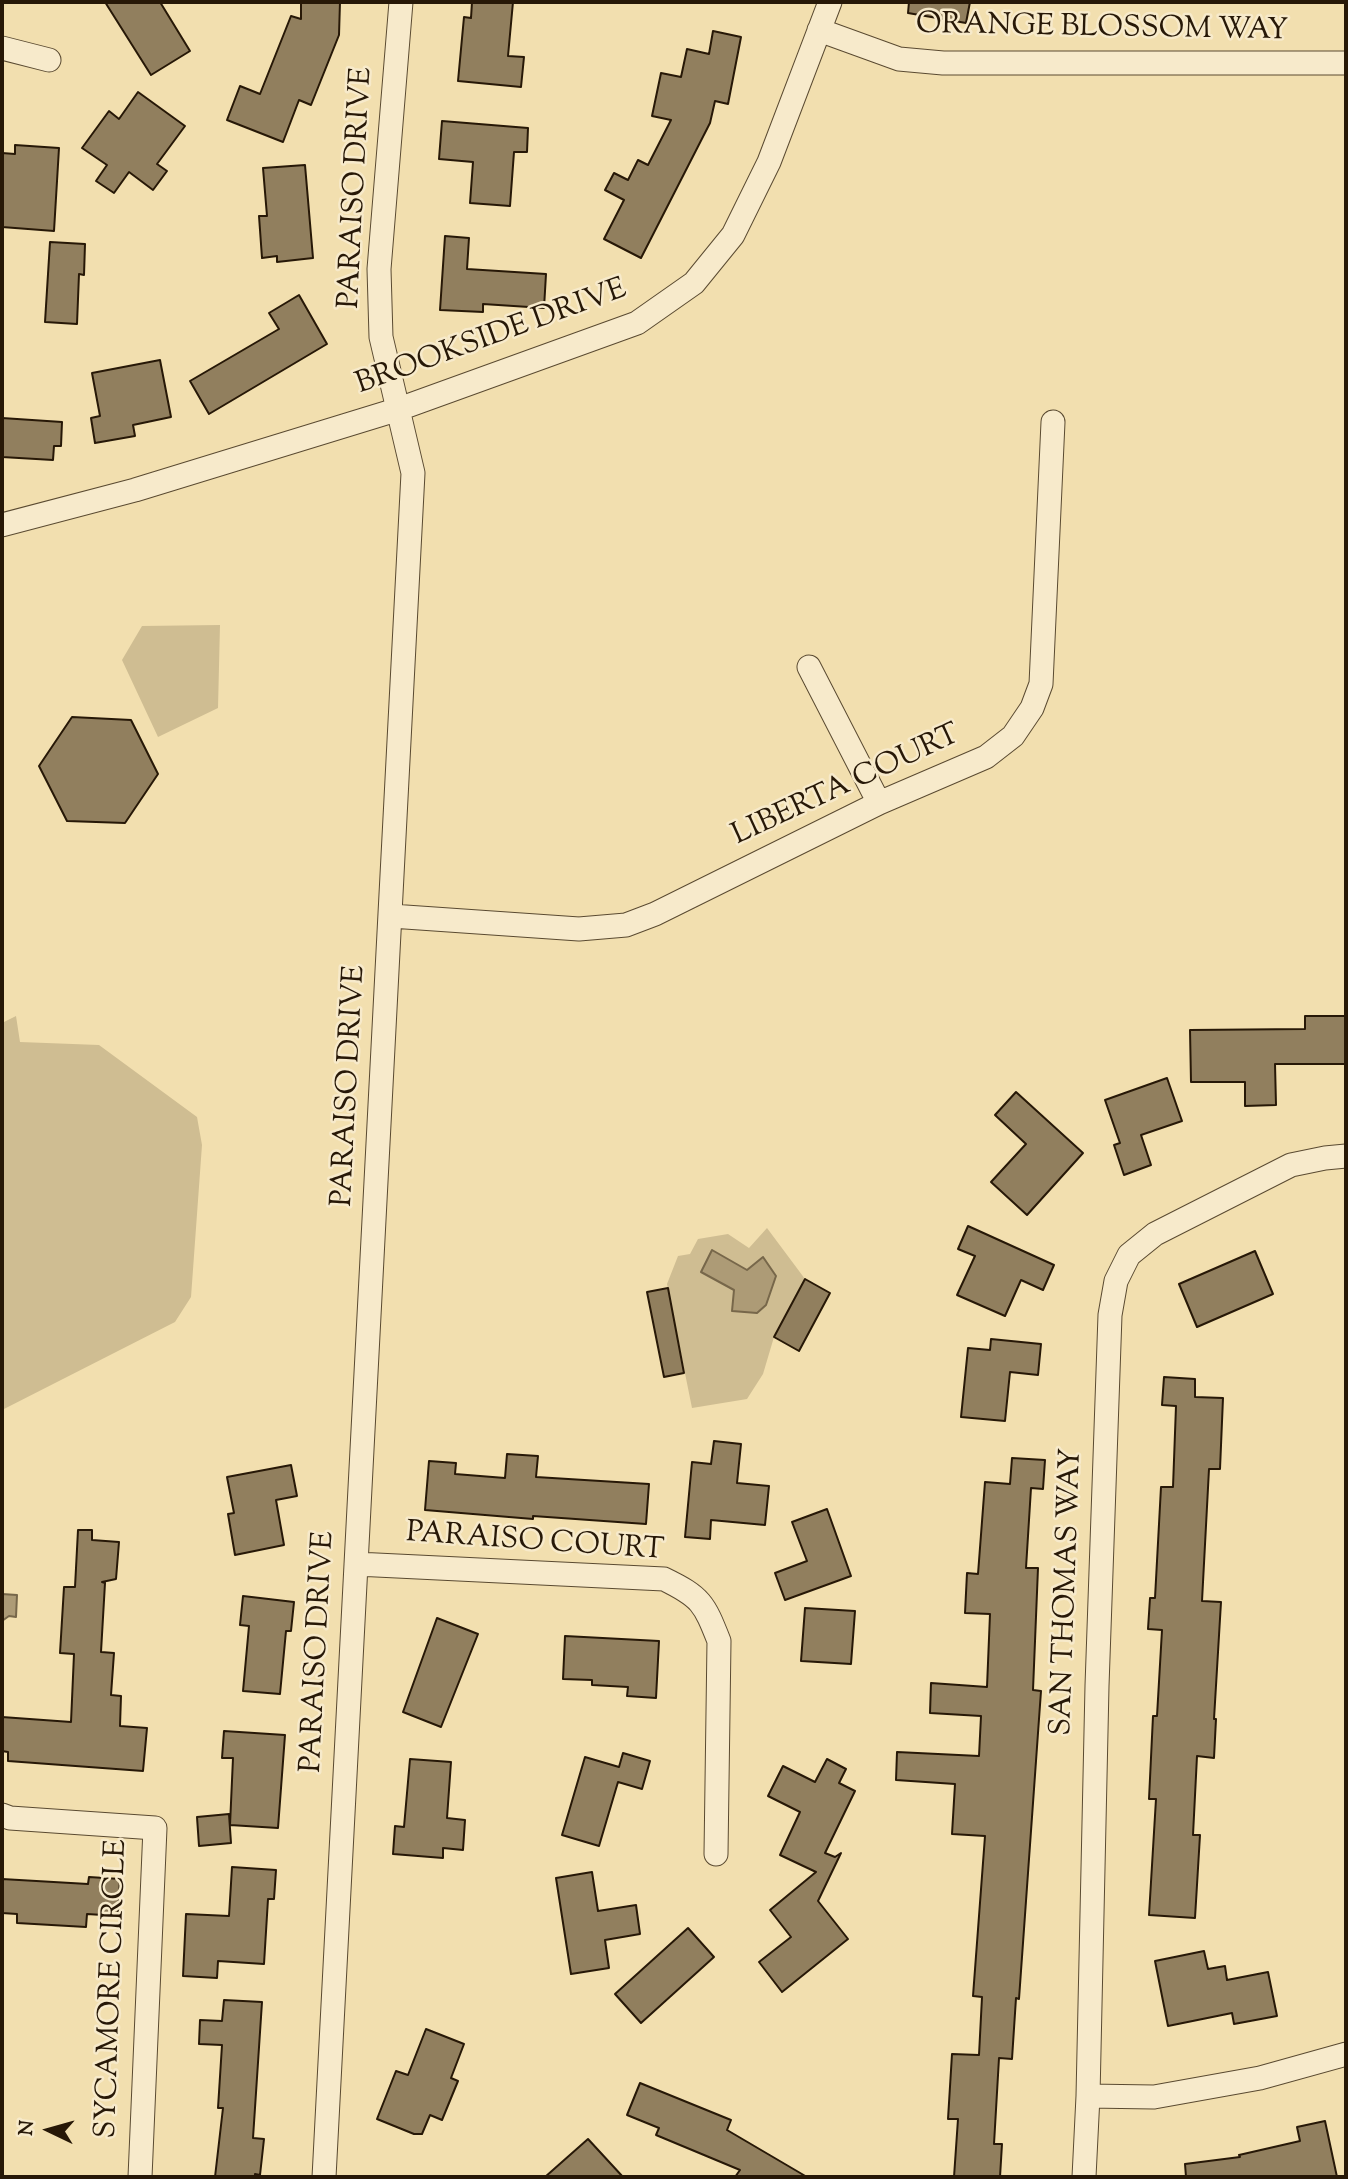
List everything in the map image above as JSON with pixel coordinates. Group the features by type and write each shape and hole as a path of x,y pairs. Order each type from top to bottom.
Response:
{"street":[{"name":"PARAISO DRIVE","path":"324,2177 413,473 381,337 379,269 401,2"},
{"name":"BROOKSIDE DRIVE","path":"2,525 135,489 399,410 638,323 694,283 733,235 769,162 830,2"},
{"name":"ORANGE BLOSSOM WAY","path":"819,30 899,59 943,63 1346,63"},
{"path":"2,48 49,60"},
{"name":"LIBERTA COURT","path":"391,916 579,929 626,925 655,914 879,803 986,757 1013,736 1032,708 1041,684 1054,422"},
{"path":"809,667 879,803"},
{"name":"SAN THOMAS WAY","path":"1084,2177 1110,1315 1116,1281 1129,1255 1155,1234 1291,1166 1346,1156"},
{"name":"PARAISO COURT","path":"356,1564 664,1579 691,1592 708,1612 719,1641 716,1854"},
{"name":"SYCAMORE CIRCLE","path":"2,1815 10,1818 155,1828 140,2177"},
{"path":"1088,2096 1154,2097 1260,2078 1346,2054"}],"shaded area":[{"path":"220,625 218,708 158,737 122,660 142,626"},
{"path":"16,1016 20,1042 99,1045 197,1117 202,1145 191,1297 175,1322 2,1410 2,1023"},
{"path":"767,1228 805,1279 774,1337 763,1374 747,1399 692,1408 667,1284 678,1256 690,1254 698,1239 728,1234 749,1248"},
{"path":"712,1250 747,1270 763,1257 776,1276 766,1305 757,1313 732,1311 734,1290 701,1272"},
{"path":"2,1594 17,1595 16,1617 9,1616 2,1621"}],"building":[{"path":"105,2 160,2 190,51 151,75"},
{"path":"301,2 340,2 339,35 311,105 299,100 283,142 227,120 240,86 260,94 291,16 301,19"},
{"path":"472,2 513,2 508,56 524,57 521,87 458,81 464,17 471,18"},
{"path":"909,2 970,2 966,23 908,13"},
{"path":"713,31 741,37 728,104 715,101 710,123 641,258 604,239 624,200 605,190 614,173 628,180 638,160 648,165 671,120 652,116 661,73 681,77 687,49 709,54"},
{"path":"138,92 185,126 157,164 167,171 153,190 129,172 114,193 96,181 107,165 82,148 109,111 119,119"},
{"path":"442,121 528,128 527,152 514,152 510,206 470,203 473,162 439,159"},
{"path":"15,145 59,148 54,231 2,227 2,153 15,154"},
{"path":"305,165 313,258 277,262 277,256 262,258 259,216 267,216 263,168"},
{"path":"445,236 469,238 467,269 546,274 544,308 483,304 483,312 440,310"},
{"path":"50,242 85,244 84,275 79,274 77,324 45,322"},
{"path":"299,295 327,344 209,414 190,381 279,329 269,313"},
{"path":"160,360 171,417 133,425 135,436 95,443 91,418 100,416 92,373"},
{"path":"2,418 62,422 61,446 54,446 53,460 2,457"},
{"path":"72,717 131,720 158,774 125,823 67,821 39,766"},
{"path":"1305,1016 1346,1016 1346,1064 1275,1064 1276,1105 1245,1106 1245,1082 1191,1082 1190,1030 1305,1029"},
{"path":"1167,1078 1182,1121 1141,1135 1151,1165 1124,1175 1114,1145 1120,1143 1105,1100"},
{"path":"1016,1092 1083,1153 1027,1215 991,1182 1026,1144 995,1115"},
{"path":"968,1226 1054,1265 1043,1290 1021,1280 1005,1316 957,1295 975,1256 958,1249"},
{"path":"1255,1251 1273,1294 1197,1327 1179,1284"},
{"path":"805,1279 830,1293 799,1351 774,1337"},
{"path":"668,1288 684,1373 664,1377 647,1292"},
{"path":"991,1339 1041,1344 1038,1375 1010,1372 1005,1421 961,1417 968,1348 990,1350"},
{"path":"1164,1377 1195,1379 1195,1397 1223,1398 1220,1469 1209,1469 1202,1601 1221,1602 1214,1758 1197,1756 1193,1835 1200,1835 1195,1918 1149,1915 1156,1799 1149,1799 1153,1716 1157,1716 1162,1630 1148,1629 1150,1598 1155,1598 1161,1487 1173,1487 1176,1406 1162,1405"},
{"path":"714,1441 741,1444 737,1483 769,1486 765,1525 711,1520 710,1539 685,1537 692,1462 711,1464"},
{"path":"507,1454 538,1456 536,1477 649,1484 646,1524 533,1516 533,1519 425,1510 429,1461 456,1463 455,1474 505,1478"},
{"path":"1012,1458 1045,1460 1043,1489 1031,1488 1026,1568 1038,1568 1033,1690 1041,1691 1019,1999 1016,1998 1012,2059 999,2058 994,2144 1002,2144 1000,2177 954,2177 958,2119 948,2119 952,2054 979,2055 982,1997 973,1996 985,1836 952,1834 955,1784 896,1780 897,1752 979,1756 981,1716 930,1713 931,1683 987,1687 990,1614 965,1613 967,1573 978,1574 985,1482 1010,1484"},
{"path":"291,1465 297,1496 276,1500 284,1545 235,1555 228,1514 234,1513 227,1477"},
{"path":"827,1509 851,1576 785,1600 775,1573 807,1561 792,1522"},
{"path":"78,1530 92,1530 92,1540 119,1542 116,1579 102,1582 105,1583 101,1652 114,1653 111,1695 121,1696 120,1726 147,1728 143,1771 8,1761 8,1752 2,1751 2,1717 71,1722 74,1654 60,1653 64,1587 75,1587"},
{"path":"243,1596 294,1602 291,1631 286,1631 280,1694 243,1691 249,1626 240,1625"},
{"path":"805,1608 855,1611 851,1664 801,1661"},
{"path":"437,1618 478,1634 441,1727 403,1712"},
{"path":"565,1636 659,1641 656,1698 627,1696 628,1687 592,1685 592,1680 563,1679"},
{"path":"224,1731 285,1735 278,1828 230,1825 233,1758 222,1758"},
{"path":"623,1753 650,1761 642,1789 618,1782 599,1846 562,1835 585,1757 619,1767"},
{"path":"410,1759 451,1762 447,1818 465,1820 463,1850 443,1848 443,1858 393,1854 395,1826 404,1827"},
{"path":"827,1759 846,1769 839,1783 855,1791 825,1853 835,1857 841,1853 818,1901 848,1939 782,1992 759,1962 791,1937 770,1910 816,1872 780,1855 800,1812 768,1796 783,1766 815,1782"},
{"path":"229,1814 231,1843 199,1846 197,1817"},
{"path":"232,1867 276,1870 274,1899 268,1899 264,1964 218,1961 217,1978 183,1976 186,1914 229,1916"},
{"path":"592,1872 598,1911 636,1905 640,1934 605,1940 609,1968 571,1974 556,1878"},
{"path":"89,1877 120,1879 118,1916 87,1914 86,1927 17,1923 17,1914 2,1913 2,1879 88,1884"},
{"path":"688,1928 714,1957 641,2023 615,1994"},
{"path":"1204,1951 1208,1969 1225,1966 1227,1980 1268,1972 1277,2016 1234,2024 1232,2013 1168,2026 1155,1961"},
{"path":"224,2000 262,2002 253,2138 264,2139 260,2175 255,2174 255,2177 215,2177 223,2108 218,2108 222,2045 199,2044 200,2020 222,2021"},
{"path":"426,2029 464,2044 451,2078 458,2081 442,2120 430,2115 422,2134 414,2134 377,2119 396,2071 408,2075"},
{"path":"640,2083 731,2120 727,2130 807,2177 735,2177 740,2170 656,2135 659,2128 627,2115"},
{"path":"1325,2121 1337,2177 1186,2177 1185,2164 1240,2157 1239,2155 1300,2141 1297,2127"},
{"path":"588,2139 623,2177 545,2177"}]}
